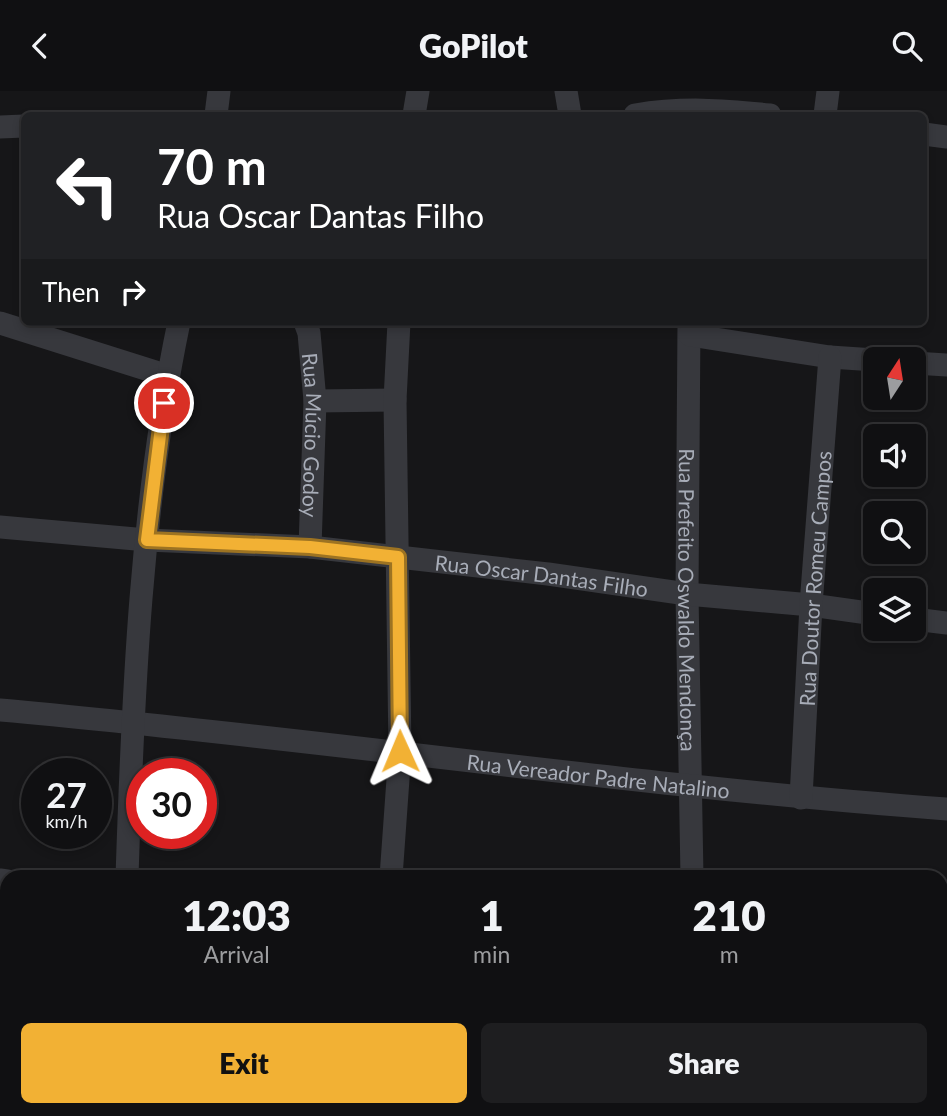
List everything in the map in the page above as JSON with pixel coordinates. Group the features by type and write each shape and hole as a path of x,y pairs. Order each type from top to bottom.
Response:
{"street":[{"path":"216,112 219,91"},
{"path":"414,112 418,91"},
{"path":"566,91 570,112"},
{"path":"825,112 828,91"},
{"path":"651,108 705,105 750,112"},
{"path":"0,127 21,126"},
{"path":"927,134 947,137"},
{"path":"1,317 21,322"},
{"path":"127,870 132,722 147,540 167,376 178,326"},
{"name":"Rua Múcio Godoy","path":"306,326 316,401 310,547"},
{"path":"392,870 400,751 395,400 399,326"},
{"path":"690,328 830,357 863,359"},
{"name":"Rua Prefeito Oswaldo Mendonça","path":"690,328 687,594 692,870"},
{"path":"47,329 167,376"},
{"name":"Rua Doutor Romeu Campos","path":"801,798 811,605 830,357"},
{"path":"926,364 947,366"},
{"path":"316,401 395,400"},
{"name":"Rua Oscar Dantas Filho","path":"0,527 147,540 310,547 548,573 687,594 863,612"},
{"path":"926,620 947,623"},
{"name":"Rua Vereador Padre Natalino","path":"0,710 400,751 801,798 947,809"}],"route":[{"path":"164,403 147,540 310,547 398,557 400,751"}]}
